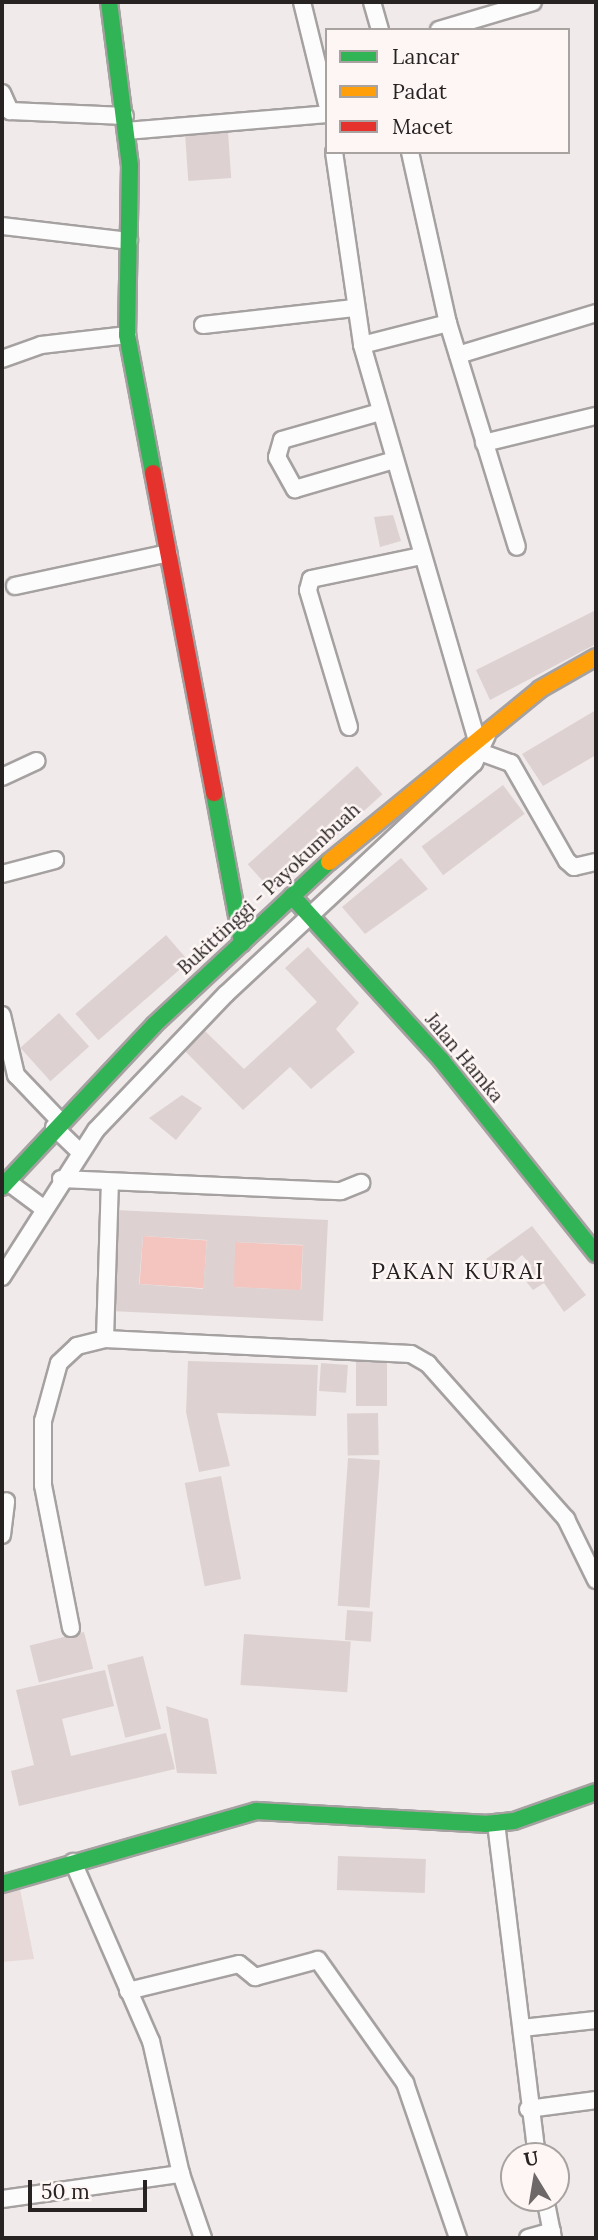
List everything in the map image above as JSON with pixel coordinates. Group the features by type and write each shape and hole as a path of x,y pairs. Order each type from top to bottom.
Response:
{"street":[{"path":"108,2 125,123 129,241 127,335 169,553 212,811 242,943"},
{"path":"302,2 324,69"},
{"path":"372,2 379,28"},
{"path":"446,28 533,2"},
{"path":"2,93 10,111 125,123 325,114"},
{"path":"334,154 354,309 362,345 421,556 478,744 511,763 566,861 574,866 596,862"},
{"path":"410,154 448,323 517,547"},
{"path":"2,226 129,241"},
{"path":"203,326 354,309"},
{"path":"458,355 596,313"},
{"path":"362,345 448,323"},
{"path":"2,359 41,345 127,335"},
{"path":"380,412 282,440 277,457 295,489 394,460"},
{"path":"484,443 596,416"},
{"path":"15,586 169,553"},
{"path":"349,727 308,590 311,579 421,556"},
{"name":"Bukittinggi - Payokumbuah","path":"5,1184 57,1124 292,896 478,744 491,726 596,657"},
{"path":"2,1277 80,1152 199,1021 312,919 478,744"},
{"path":"2,777 36,761"},
{"path":"2,874 55,860"},
{"name":"Jalan Hamka","path":"292,896 442,1061 596,1254"},
{"path":"2,1014 16,1075 80,1152"},
{"path":"61,1180 341,1192 361,1183"},
{"path":"105,1339 110,1183"},
{"path":"5,1184 43,1208"},
{"path":"71,1628 43,1485 43,1421 59,1363 77,1346 105,1339 411,1354 428,1364 566,1520 596,1580"},
{"path":"2,1535 6,1501"},
{"path":"2,1884 256,1811 496,1822 596,1791"},
{"path":"496,1822 522,2028 527,2109 534,2142"},
{"path":"73,1862 151,2041 181,2174 203,2238"},
{"path":"128,1991 239,1964 255,1977 321,1963 405,2083 458,2238"},
{"path":"522,2028 596,2020"},
{"path":"527,2109 596,2100"},
{"path":"2,2199 181,2174"},
{"path":"528,2238 552,2235 548,2212"}],"shaded area":[{"path":"143,1236 207,1240 203,1288 140,1284"},
{"path":"235,1242 303,1246 301,1290 233,1287"},
{"path":"20,1889 34,1959 2,1962 2,1894"}],"building":[{"path":"228,132 231,178 188,181 185,135"},
{"path":"393,515 401,541 380,547 374,517"},
{"path":"596,610 596,644 490,700 476,670"},
{"path":"596,710 596,755 543,786 522,754"},
{"path":"357,766 382,794 273,893 248,864"},
{"path":"503,785 525,814 443,875 422,846"},
{"path":"401,858 428,889 365,934 342,907"},
{"path":"166,935 189,961 98,1040 75,1014"},
{"path":"308,947 359,1003 336,1029 355,1052 311,1089 290,1067 243,1110 184,1050 205,1031 244,1069 317,1002 285,968"},
{"path":"59,1013 89,1046 50,1081 20,1048"},
{"path":"182,1095 202,1108 176,1140 149,1118"},
{"path":"115,1210 328,1220 323,1321 110,1311","holes":["143,1236 207,1240 203,1289 139,1284","235,1242 303,1245 301,1290 234,1287"]},
{"path":"532,1226 586,1295 564,1312 544,1283 533,1290 520,1274 532,1266 522,1255 498,1276 486,1259"},
{"path":"356,1358 387,1358 387,1406 356,1406"},
{"path":"188,1361 318,1365 316,1416 217,1413 230,1466 199,1472 186,1412"},
{"path":"321,1363 348,1365 346,1393 319,1391"},
{"path":"378,1413 379,1455 348,1456 347,1414"},
{"path":"348,1458 380,1460 370,1608 338,1606"},
{"path":"221,1476 241,1579 205,1586 185,1483"},
{"path":"347,1610 373,1612 371,1642 345,1640"},
{"path":"84,1632 93,1669 39,1682 30,1646"},
{"path":"244,1634 351,1641 347,1692 240,1685"},
{"path":"143,1656 161,1729 125,1738 107,1665"},
{"path":"105,1670 114,1706 62,1719 71,1756 166,1733 175,1769 19,1806 11,1771 34,1765 16,1690"},
{"path":"166,1706 208,1719 217,1774 177,1773"},
{"path":"338,1856 426,1859 425,1893 337,1890"}],"traffic: fast":[{"path":"109,2 130,165 127,335 153,473"},
{"path":"214,793 242,943"},
{"path":"2,1187 154,1025 329,862"},
{"path":"292,896 442,1061 596,1254"},
{"path":"2,1884 256,1811 485,1824 514,1821 596,1792"}],"traffic: slow":[{"path":"329,862 540,689 596,657"}],"traffic: jam":[{"path":"153,473 214,793"}],"district":[{"name":"PAKAN KURAI","path":"458,1271"}]}
